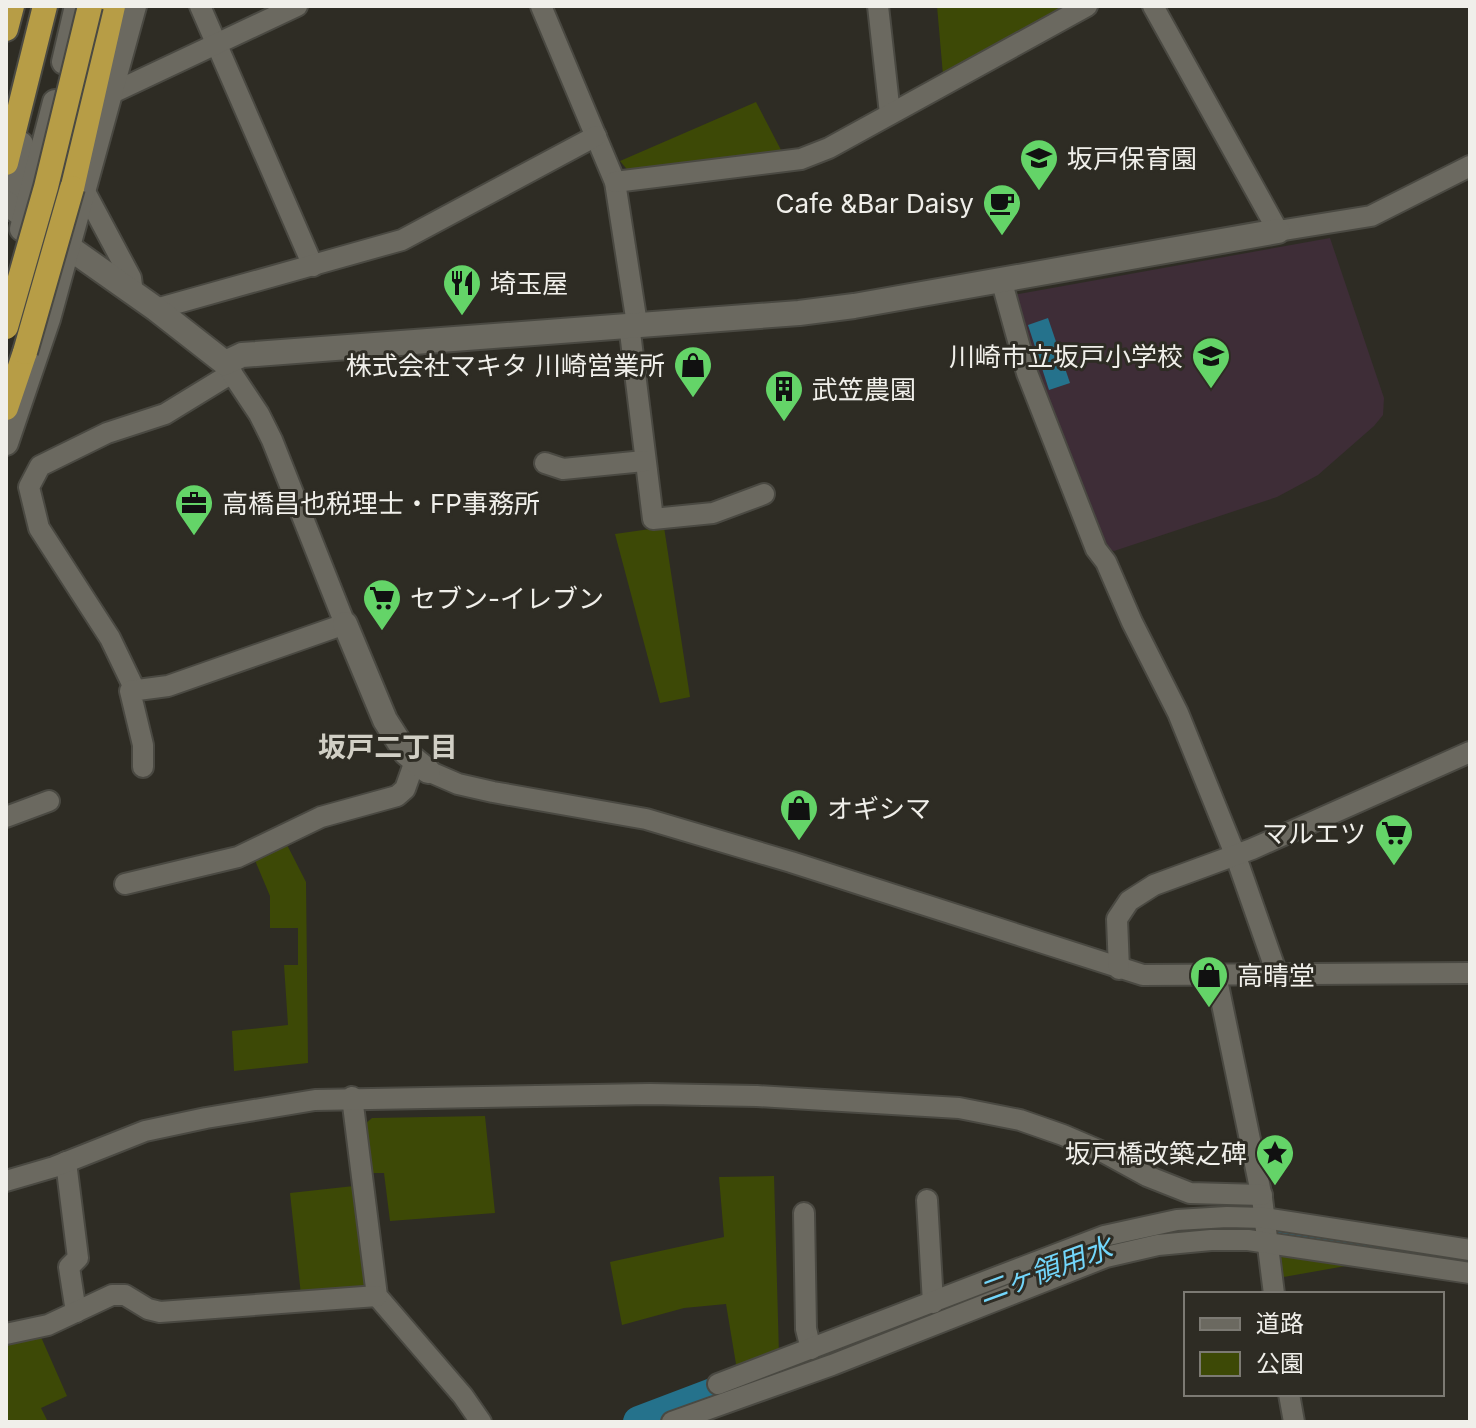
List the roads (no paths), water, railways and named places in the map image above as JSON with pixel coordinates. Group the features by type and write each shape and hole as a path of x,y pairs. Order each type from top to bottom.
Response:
{"highway":[{"path":"6,163 45,6"},
{"path":"6,327 46,187 90,6"},
{"path":"6,408 72,188 113,6"}],"street":[{"path":"6,284 12,207 54,6"},
{"path":"12,207 77,6"},
{"path":"6,443 68,248 134,6"},
{"path":"200,6 313,266"},
{"path":"108,95 297,6"},
{"path":"541,6 615,182 633,324 644,461 653,519 713,513 764,494"},
{"path":"878,6 890,114"},
{"path":"615,182 801,159 829,148 1087,6"},
{"path":"1153,6 1278,231"},
{"path":"156,309 402,240 596,136"},
{"path":"135,690 110,638 39,528 29,487 40,466 107,433 165,414 242,355 799,313 854,306 1371,216 1470,166"},
{"path":"83,188 131,278 133,294"},
{"path":"12,207 156,309 228,368 259,414 272,440 385,720 406,753 422,766 458,784 646,819 1143,975 1470,973"},
{"path":"1001,279 1027,373 1096,549 1106,562 1178,713 1235,854 1277,974"},
{"path":"545,463 563,469 644,461"},
{"path":"143,767 143,745 130,691 168,686 345,624"},
{"path":"1119,969 1117,919 1129,901 1154,885 1252,849 1470,752"},
{"path":"125,884 238,857 321,817 397,796 422,766"},
{"path":"6,817 49,801"},
{"path":"1216,975 1262,1195 1274,1292"},
{"path":"6,1181 66,1162 145,1131 315,1100 650,1094 757,1096 959,1108 1020,1120 1063,1135 1190,1193 1262,1195"},
{"path":"352,1097 377,1296 463,1396 481,1422"},
{"path":"66,1162 78,1258 69,1267 76,1312"},
{"path":"1188,1219 1195,1207 1190,1193"},
{"path":"927,1200 933,1303"},
{"path":"804,1213 806,1329 811,1349"},
{"path":"718,1384 1104,1236 1188,1219 1268,1231 1470,1250"},
{"path":"672,1422 832,1365 1106,1257 1158,1245 1248,1240 1268,1231 1470,1273"},
{"path":"6,1334 48,1325 112,1295 125,1295 148,1309 160,1312 377,1296"},
{"path":"1289,1396 1294,1422"}],"water":[{"path":"1048,318 1070,383 1049,390 1028,325"}],"waterway":[{"name":"二ヶ領用水","path":"1117,1243 1157,1234 1243,1229 1470,1262"},
{"name":"二ヶ領用水","path":"639,1422 755,1378"}],"place":[{"name":"坂戸保育園","path":"1039,192"},
{"name":"Cafe &Bar Daisy","path":"1002,237"},
{"name":"埼玉屋","path":"462,317"},
{"name":"川崎市立坂戸小学校","path":"1211,390"},
{"name":"株式会社マキタ 川崎営業所","path":"693,399"},
{"name":"武笠農園","path":"784,423"},
{"name":"高橋昌也税理士・FP事務所","path":"194,537"},
{"name":"セブン-イレブン","path":"382,632"},
{"name":"オギシマ","path":"799,842"},
{"name":"マルエツ","path":"1394,867"},
{"name":"高晴堂","path":"1209,1009"},
{"name":"坂戸橋改築之碑","path":"1275,1187"}],"district":[{"name":"坂戸二丁目","path":"388,747"}]}
